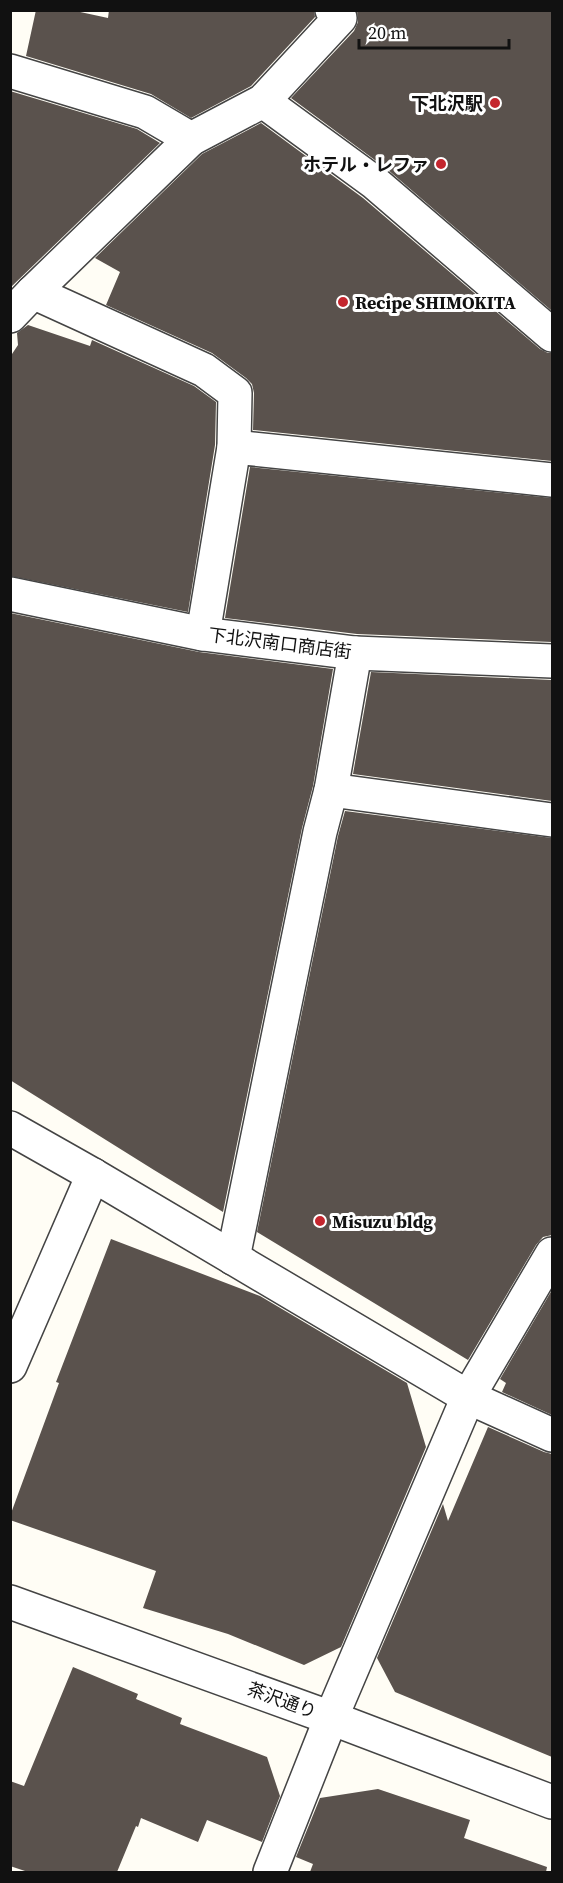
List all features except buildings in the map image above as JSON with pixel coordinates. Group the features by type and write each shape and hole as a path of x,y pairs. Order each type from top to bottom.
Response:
{"street":[{"path":"10,316 191,140 263,101 336,14"},
{"path":"10,70 145,112 191,140"},
{"path":"263,101 375,183 552,335"},
{"path":"33,292 204,370 235,393 234,447 203,634"},
{"path":"234,447 552,480"},
{"name":"下北沢南口商店街","path":"10,594 203,634 355,653 552,661"},
{"path":"232,1258 331,790 355,653"},
{"path":"331,790 552,820"},
{"path":"10,1128 468,1397 552,1435"},
{"path":"10,1366 93,1175"},
{"path":"270,1872 331,1718 468,1397 552,1254"},
{"name":"茶沢通り","path":"10,1602 331,1718 552,1802"}],"place":[{"name":"下北沢駅","path":"495,103"},
{"name":"ホテル・レファ","path":"441,164"},
{"name":"Recipe SHIMOKITA","path":"343,302"},
{"name":"Misuzu bldg","path":"320,1221"}]}
